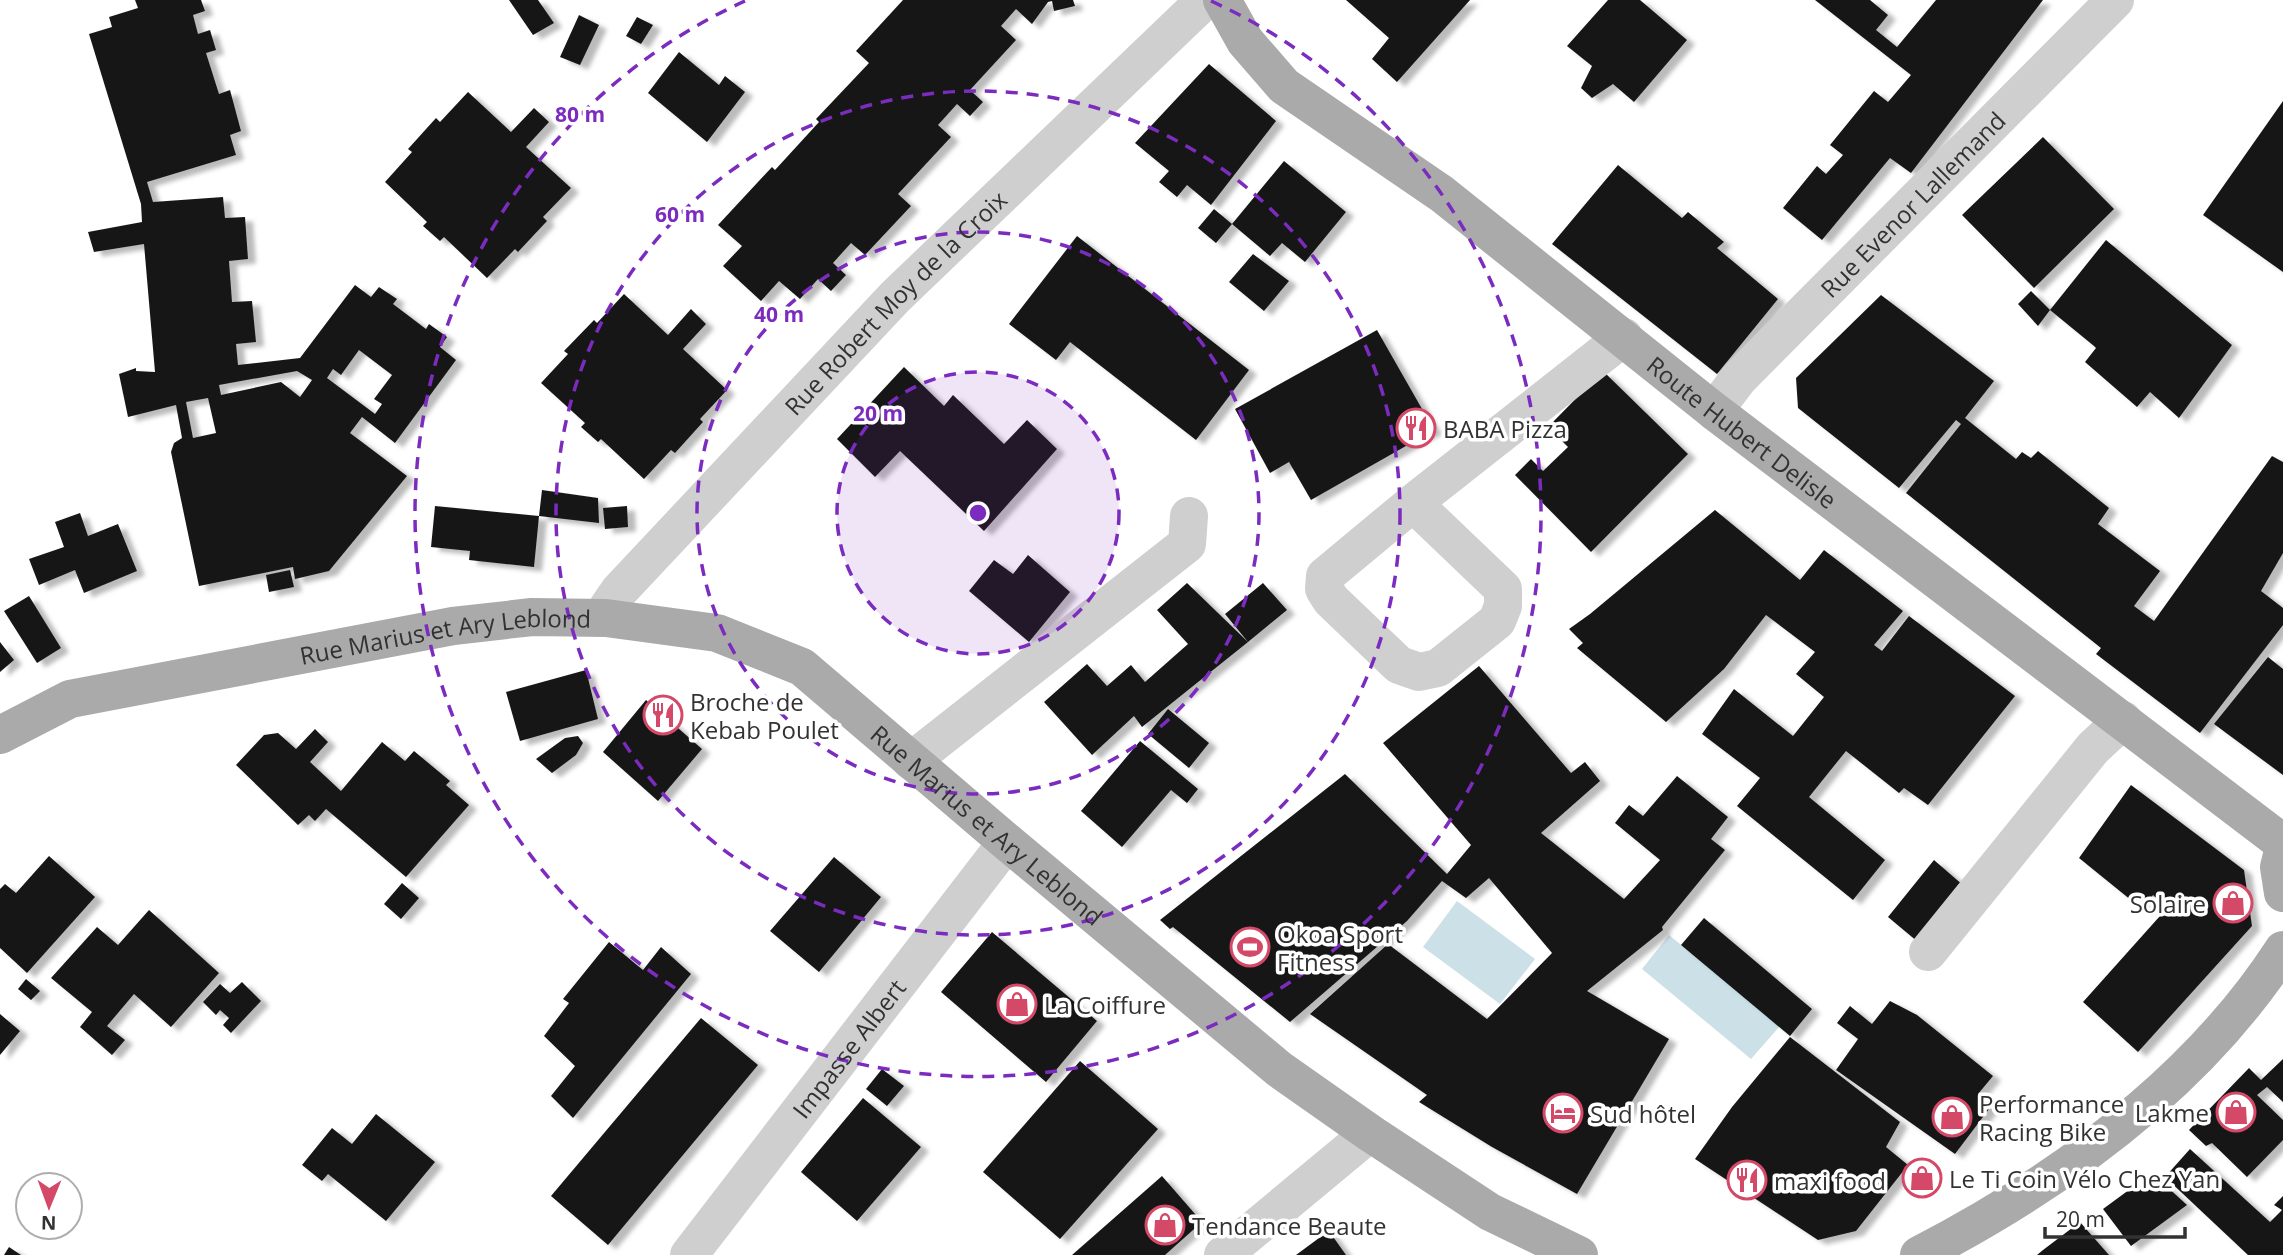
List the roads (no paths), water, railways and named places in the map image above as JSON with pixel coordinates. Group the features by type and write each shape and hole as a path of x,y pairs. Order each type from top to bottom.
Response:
{"main road":[{"name":"Route Hubert Delisle","path":"1222,0 1245,41 1284,86 1442,194 1714,411 2283,843"},
{"name":"Rue Marius et Ary Leblond","path":"0,735 70,699 427,631 532,617 606,618 717,633 802,667 1279,1069 1490,1212 1579,1255"},
{"path":"2283,851 2279,867 2283,894"},
{"path":"1919,1255 1979,1224 2068,1166 2162,1092 2233,1018 2283,950"}],"street":[{"name":"Rue Robert Moy de la Croix","path":"606,618 608,607 619,591 895,297 1205,0"},
{"name":"Rue Evenor Lallemand","path":"1714,411 1739,378 2115,0"},
{"path":"1413,503 1503,589 1503,606 1497,621 1438,668 1419,672 1399,665 1331,600 1324,589 1325,576 1413,503 1624,337"},
{"path":"911,761 1187,544 1189,516"},
{"path":"1927,952 2093,748 2123,720"},
{"name":"Impasse Albert","path":"689,1255 1007,842"},
{"path":"1223,1255 1370,1133"}],"water":[{"path":"1457,901 1535,959 1500,1004 1423,947"},
{"path":"1669,935 1780,1026 1751,1059 1642,969"}],"place":[{"name":"BABA Pizza","path":"1416,428"},
{"name":"Broche de Kebab Poulet","path":"663,715"},
{"name":"Solaire","path":"2233,903"},
{"name":"Okoa Sport Fitness","path":"1250,947"},
{"name":"La Coiffure","path":"1017,1004"},
{"name":"Lakme","path":"2236,1112"},
{"name":"Sud hôtel","path":"1563,1113"},
{"name":"Performance Racing Bike","path":"1952,1117"},
{"name":"Le Ti Coin Vélo Chez Yan","path":"1922,1178"},
{"name":"maxi food","path":"1747,1180"},
{"name":"Tendance Beaute","path":"1165,1225"}]}
